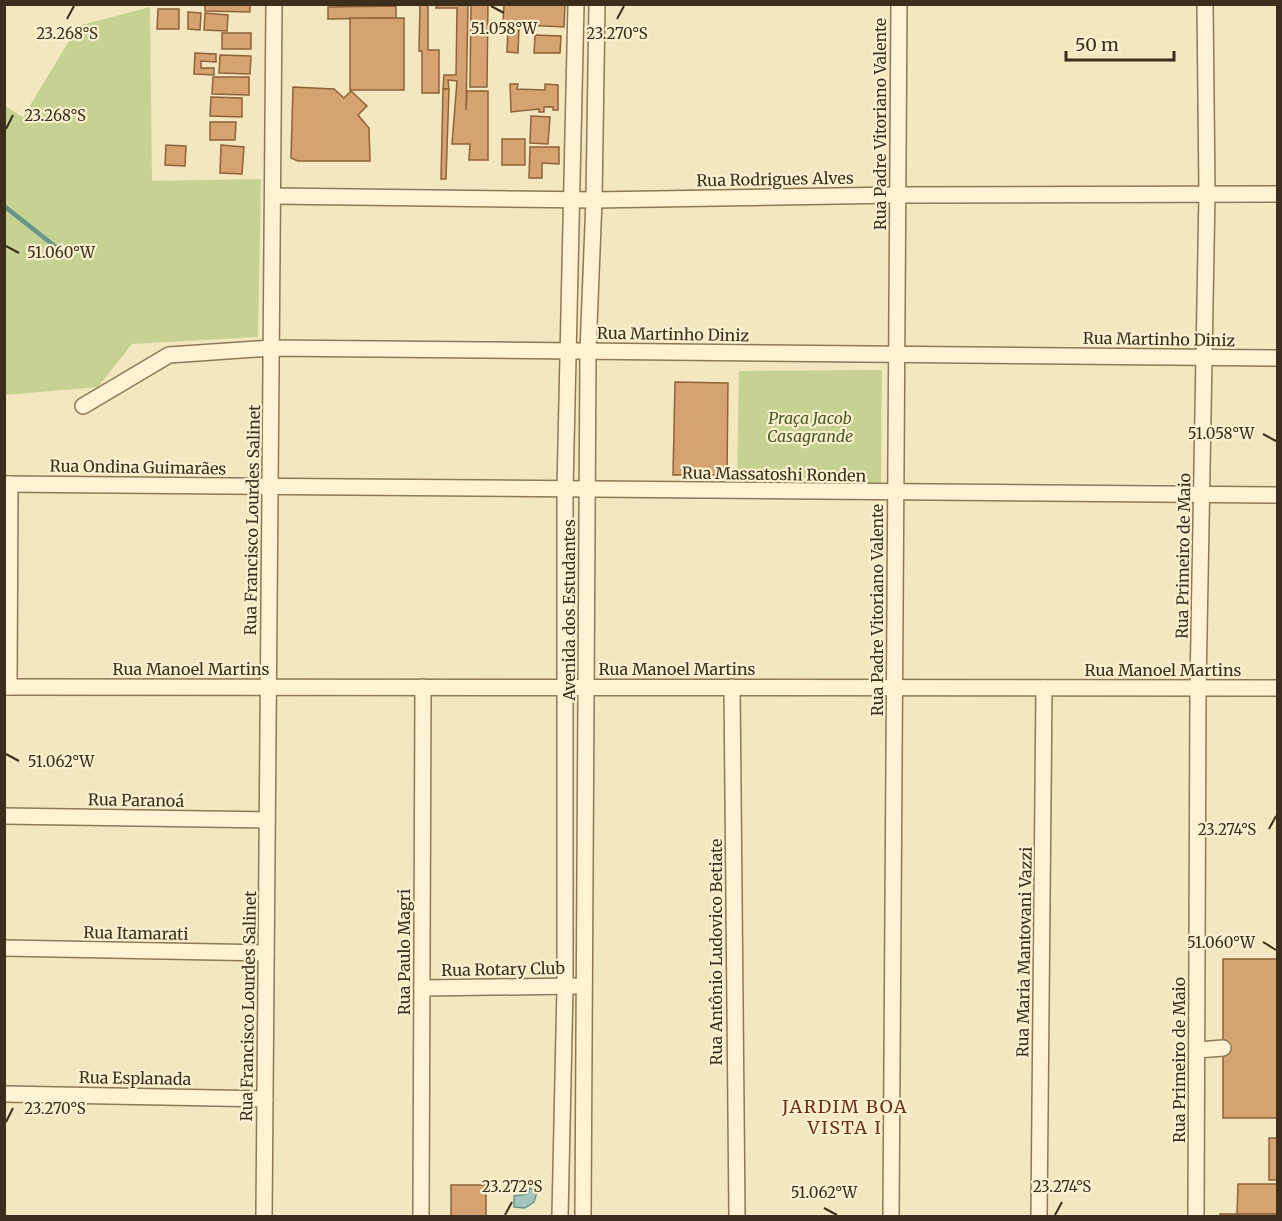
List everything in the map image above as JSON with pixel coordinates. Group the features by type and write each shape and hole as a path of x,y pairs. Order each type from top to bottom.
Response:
{"street":[{"name":"Rua Francisco Lourdes Salinet","path":"264,1216 274,4"},
{"name":"Avenida dos Estudantes","path":"561,1216 565,987 565,489 576,4"},
{"name":"Avenida dos Estudantes","path":"583,1216 588,351 594,200 597,4"},
{"name":"Rua Padre Vitoriano Valente","path":"891,1216 898,4"},
{"name":"Rua Primeiro de Maio","path":"1196,1216 1198,688 1207,193 1205,4"},
{"path":"574,84 596,83"},
{"name":"Rua Rodrigues Alves","path":"273,196 594,200 897,195 1278,194"},
{"name":"Rua Martinho Diniz","path":"83,406 169,355 271,348 1278,358"},
{"path":"7,484 7,687"},
{"name":"Rua Ondina Guimarães","path":"7,484 270,486"},
{"name":"Rua Massatoshi Ronden","path":"270,486 895,494 1278,495"},
{"name":"Rua Manoel Martins","path":"7,687 1278,688"},
{"name":"Rua Paulo Magri","path":"421,1216 423,687"},
{"name":"Rua Antônio Ludovico Betiate","path":"732,687 737,1216"},
{"name":"Rua Maria Mantovani Vazzi","path":"1039,1216 1044,688"},
{"name":"Rua Paranoá","path":"4,816 267,820"},
{"path":"565,833 586,833"},
{"name":"Rua Itamarati","path":"4,948 266,953"},
{"name":"Rua Rotary Club","path":"422,988 585,986"},
{"path":"1198,1050 1223,1048"},
{"name":"Rua Esplanada","path":"4,1094 265,1099"}],"green space":[{"path":"150,7 152,181 261,179 258,337 132,344 98,387 5,395 5,106 23,117 78,26"},
{"name":"Praça Jacob Casagrande","path":"882,370 881,484 737,483 739,371"}],"water":[{"path":"530,1188 537,1192 534,1202 525,1208 514,1207 514,1196 527,1194"}],"building":[{"path":"205,4 250,4 250,12 205,11"},
{"path":"420,4 428,4 428,50 439,50 439,93 422,93 422,51 419,51"},
{"path":"437,4 468,4 466,110 467,91 488,91 488,160 469,160 470,144 452,144 457,81 448,80 449,89 443,89 444,75 456,75 457,8 436,8"},
{"path":"471,4 488,4 487,87 470,87"},
{"path":"504,4 565,4 564,27 503,24"},
{"path":"396,6 396,18 328,19 328,7"},
{"path":"158,9 179,9 179,29 157,29"},
{"path":"188,12 201,13 200,30 188,29"},
{"path":"205,13 228,15 227,31 204,30"},
{"path":"350,18 404,18 404,90 350,90"},
{"path":"508,27 519,27 518,53 507,52"},
{"path":"222,33 251,33 251,49 222,49"},
{"path":"535,35 561,36 560,53 534,53"},
{"path":"195,53 216,54 216,62 201,61 201,68 214,68 214,75 194,74"},
{"path":"220,55 251,56 250,74 219,73"},
{"path":"213,77 249,77 249,95 212,94"},
{"path":"510,84 518,84 517,89 545,90 545,84 558,85 558,110 553,110 553,107 544,107 544,112 539,112 539,109 511,112"},
{"path":"293,87 334,89 344,98 351,91 367,106 358,115 369,128 370,161 298,161 291,158"},
{"path":"443,89 449,89 446,179 441,179"},
{"path":"211,97 242,98 242,117 210,116"},
{"path":"531,116 550,117 548,144 530,143"},
{"path":"210,122 236,122 235,140 210,140"},
{"path":"502,139 525,139 525,165 502,165"},
{"path":"166,145 186,146 185,166 165,165"},
{"path":"221,145 244,147 242,174 220,173"},
{"path":"530,147 559,147 559,164 542,163 542,178 529,178"},
{"path":"675,382 728,383 727,475 673,475"},
{"path":"1223,959 1278,959 1278,1118 1223,1118"},
{"path":"1269,1138 1278,1138 1278,1180 1269,1180"},
{"path":"1238,1184 1278,1184 1278,1214 1237,1214"},
{"path":"451,1185 486,1185 486,1216 451,1216"},
{"path":"1220,1214 1278,1214 1278,1216 1220,1216"}],"waterway":[{"path":"4,206 61,251"}],"district":[{"name":"JARDIM BOA VISTA I","path":"845,1116"}]}
